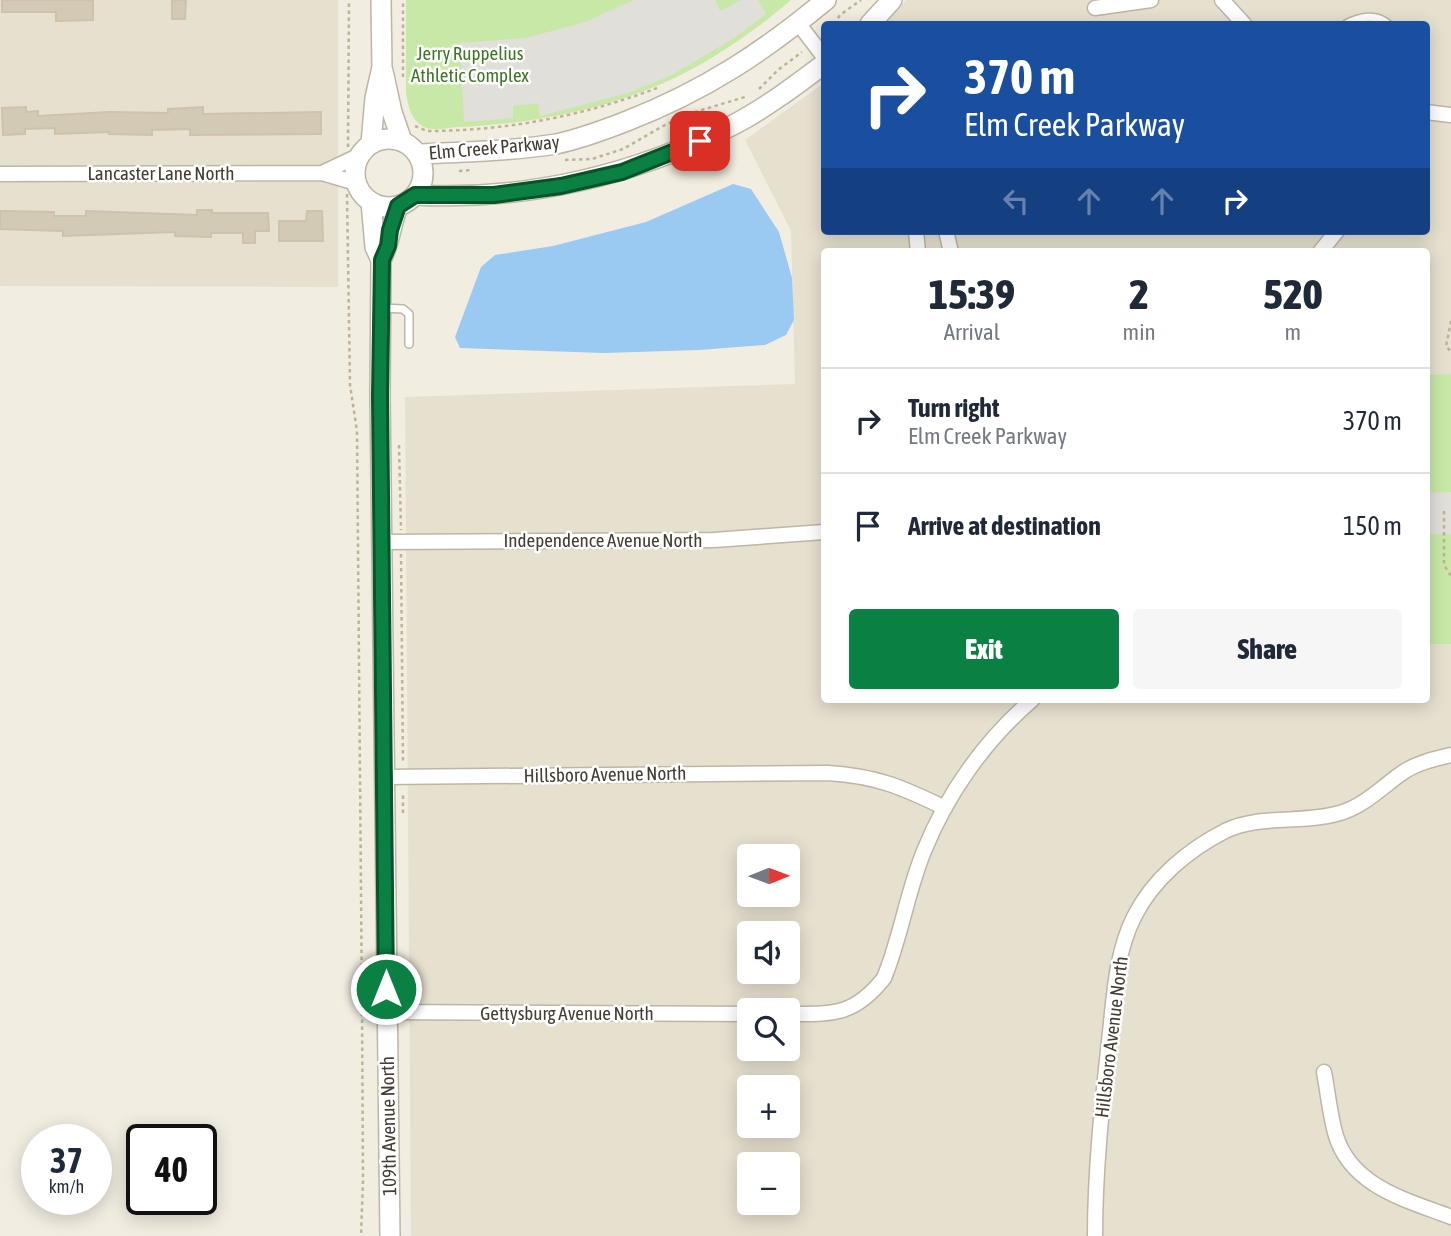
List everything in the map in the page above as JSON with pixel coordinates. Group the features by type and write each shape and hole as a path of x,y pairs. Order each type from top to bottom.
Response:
{"street":[{"path":"382,0 382,67 402,141"},
{"name":"Elm Creek Parkway","path":"418,154 555,144 604,130 658,109 708,85 767,47 826,0"},
{"path":"873,21 892,0"},
{"path":"1095,8 1152,0"},
{"path":"1222,0 1241,21"},
{"path":"798,23 821,53"},
{"path":"382,67 354,169 352,187 380,206 398,206 415,195 494,195 561,186 622,172 737,123 781,96 821,66"},
{"path":"1430,112 1451,115"},
{"path":"359,152 391,138 402,141 418,154 423,173 415,195"},
{"name":"Lancaster Lane North","path":"322,173 359,152"},
{"name":"Lancaster Lane North","path":"0,174 322,173 352,187"},
{"name":"109th Avenue North","path":"371,202 374,247 382,260"},
{"name":"109th Avenue North","path":"390,1236 386,1012 394,777 392,542 381,308 382,260 398,206"},
{"name":"Independence Avenue North","path":"392,542 714,540 821,532"},
{"path":"800,1014 836,1012 854,1007 871,995 884,978 924,851 945,808 964,776 990,742 1029,703"},
{"name":"Hillsboro Avenue North","path":"1095,1236 1097,1153 1116,979 1123,946 1135,916 1153,888 1175,864 1228,830 1262,822 1320,818 1343,812 1364,802 1403,772 1427,761 1451,755"},
{"name":"Hillsboro Avenue North","path":"394,777 828,772 861,775 885,782 945,808"},
{"name":"Gettysburg Avenue North","path":"386,1012 737,1014"},
{"path":"1324,1072 1337,1139 1359,1173 1375,1186 1451,1217"}],"lane":[{"path":"1352,21 1360,17 1385,21"},
{"path":"381,308 403,309 409,314 409,344"}],"path":[{"path":"349,0 359,152"},
{"path":"403,0 403,82"},
{"path":"836,21 861,0"},
{"path":"410,119 416,128 427,131 507,127 558,118 621,102 659,88"},
{"path":"457,152 460,196"},
{"path":"352,187 350,385 357,431 362,1033 363,1180 360,1236"},
{"path":"1451,321 1446,346 1451,352"},
{"path":"398,440 392,542 394,777 403,816"},
{"path":"1444,512 1444,565 1451,576"}],"shaded area":[{"path":"0,0 338,0 338,287 0,286"},
{"name":"Jerry Ruppelius Athletic Complex","path":"634,0 715,0 720,11 741,0 758,0 766,14 734,38 672,75 628,93 540,116 538,103 513,106 513,118 464,122 460,43 526,38 585,22"},
{"path":"906,0 1451,0 1451,1236 411,1236 405,397 795,384 791,231 745,140 821,85 821,235 1430,235 1430,21 888,21"},
{"path":"1451,492 1451,534 1430,534 1430,493"}],"green space":[{"name":"Jerry Ruppelius Athletic Complex","path":"406,0 791,0 712,58 637,94 561,115 510,123 434,129 418,123 412,115 406,93"},
{"path":"1451,374 1451,644 1430,644 1430,375"}],"water":[{"path":"733,184 751,189 779,232 792,278 794,320 786,335 765,345 699,350 604,353 460,348 455,337 481,267 495,255 553,246 646,222"}],"building":[{"path":"2,0 93,0 93,20 56,21 56,12 2,12"},
{"path":"172,0 186,0 185,19 172,19"},
{"path":"26,107 26,112 38,111 38,116 109,112 168,113 168,109 203,107 203,114 321,112 321,134 190,135 190,129 152,130 152,135 109,132 55,134 55,128 25,129 25,134 3,135 2,108"},
{"path":"197,210 212,210 212,213 268,213 269,231 255,231 255,243 243,243 243,233 211,233 211,237 175,236 175,232 63,236 63,231 0,229 0,211 54,212 54,216 86,216 86,211 197,215"},
{"path":"307,211 322,211 323,241 279,241 279,221 306,221"}],"route":[{"path":"386,989 380,396 382,260 398,206 415,195 494,195 561,186 622,172 700,141"}]}
